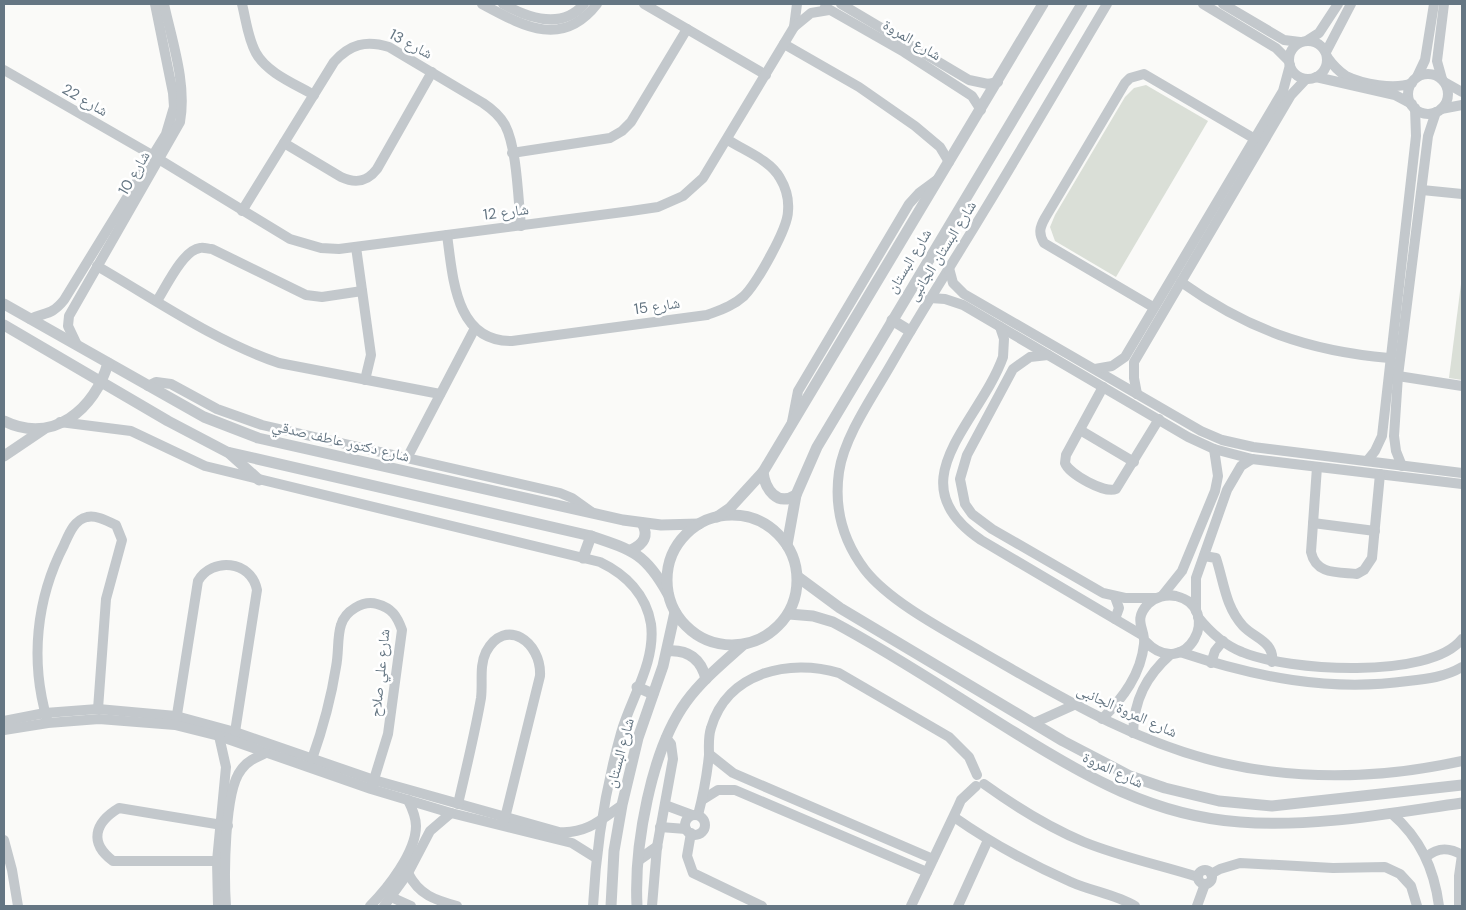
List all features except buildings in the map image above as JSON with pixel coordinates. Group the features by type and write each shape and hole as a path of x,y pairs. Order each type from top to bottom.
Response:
{"street":[{"name":"شارع 10","path":"77,345 68,326 69,316 156,158 174,107 155,4"},
{"name":"شارع 10","path":"30,319 46,315 57,309 64,300 180,122 183,107 164,4"},
{"path":"242,4 253,46 261,60 274,71 314,95"},
{"path":"482,4 517,22 542,31 566,28 587,17 597,4"},
{"path":"503,4 521,14 541,20 561,18 579,9 584,4"},
{"path":"644,4 766,75"},
{"name":"شارع 12","path":"794,27 797,4"},
{"name":"شارع المروة","path":"820,4 904,52 972,96 981,110"},
{"name":"شارع المروة","path":"841,4 969,80 983,84 998,82"},
{"name":"شارع البستان","path":"787,545 796,495 817,446 1082,4"},
{"name":"شارع البستان الجانبى","path":"842,525 837,485 844,451 910,331 1107,4"},
{"path":"1203,4 1276,48 1290,63 1293,72 1311,78 1396,96 1425,113 1462,105"},
{"path":"1223,4 1282,39 1317,43 1338,70 1354,79 1400,86 1432,74 1462,92"},
{"path":"1240,4 1243,16"},
{"path":"1137,394 1129,360 1153,307 1192,253 1289,90 1290,63 1293,48 1320,33 1338,4"},
{"path":"1095,369 1129,360 1181,282 1192,253 1255,139 1289,90 1325,69 1327,54 1351,4"},
{"path":"1367,461 1381,439 1416,136 1413,106 1409,94 1425,60 1434,4"},
{"path":"1402,466 1394,441 1398,376 1404,326 1429,129 1448,94 1437,61 1444,4"},
{"name":"شارع البستان","path":"717,517 730,508 764,472 998,82 1041,6"},
{"name":"شارع 12","path":"156,158 290,239 304,245 338,249 658,207 682,196 703,178 728,140 794,27 811,13 829,10"},
{"path":"512,153 610,138 622,131 631,122 687,29"},
{"path":"1276,48 1282,39"},
{"name":"شارع 13","path":"242,211 334,62 344,51 358,44 374,43 389,47 494,112 508,131 521,226"},
{"path":"784,44 859,87 915,126 940,147 949,162"},
{"name":"شارع 22","path":"4,70 156,158"},
{"path":"284,143 351,182 366,179 377,169 432,72"},
{"path":"1153,307 1044,242 1040,236 1040,230 1045,218 1125,83 1130,78 1144,74 1255,139"},
{"name":"شارع 15","path":"475,328 490,337 512,341 706,315 733,304 744,295 757,277 784,230 788,212 787,194 780,177 767,164 728,140"},
{"path":"1422,190 1462,194"},
{"path":"407,458 475,328 466,316 457,296 446,235"},
{"path":"356,247 371,355 365,380"},
{"path":"157,301 182,260 190,252 201,248 212,249 306,295 322,297 362,291"},
{"path":"97,266 215,334 278,363 440,394"},
{"path":"949,268 956,287 968,302 1000,327 1214,449 1252,459 1459,483 1462,492"},
{"path":"1181,282 1228,313 1275,335 1312,347 1351,355 1389,358"},
{"path":"930,298 968,302 1079,360 1211,436 1242,446 1462,473"},
{"name":"شارع دكتور عاطف صدقي","path":"5,307 30,319 204,417 258,438 642,523 699,524"},
{"path":"892,320 910,331"},
{"path":"4,325 102,383 227,452 258,480"},
{"path":"1393,325 1404,326"},
{"path":"1000,327 1005,346 1002,360 945,466 942,488 944,501 950,513 969,532 1115,619 1143,638 1156,650 1175,653 1267,677 1320,684 1376,686 1440,677 1462,667"},
{"path":"1048,355 1030,357 1016,365 967,455 960,479 966,504 972,514 992,529 1095,588 1115,597 1159,597 1172,595 1182,597 1223,641 1240,652 1272,662 1332,668 1396,665 1438,657 1448,652 1462,639"},
{"path":"1002,360 1008,360 1016,365"},
{"path":"1073,370 1079,360"},
{"path":"4,454 46,428 86,407 102,383 108,363"},
{"path":"1398,376 1462,386"},
{"path":"148,386 156,382 171,384 217,409 246,421 560,493 572,498 593,512"},
{"path":"1103,387 1064,459 1069,470 1104,490 1112,491 1118,486 1134,462 1159,419"},
{"path":"4,421 26,430 46,428"},
{"path":"60,422 131,431 205,466 584,558 615,569 638,592 646,606 652,639 649,655 621,732 602,819 596,858 593,906"},
{"path":"1080,430 1134,462"},
{"path":"1381,439 1394,441"},
{"path":"1102,719 1126,692 1135,676 1143,638 1140,626 1144,610 1159,597 1182,571 1215,491 1218,476 1214,449"},
{"path":"1276,462 1277,450"},
{"path":"227,452 591,536 631,550 654,570 668,594 675,612 687,628 704,639 723,645 743,645"},
{"path":"1133,733 1134,716 1142,688 1150,675 1175,653 1188,648 1198,634 1196,578 1233,477 1241,466 1252,459"},
{"path":"1317,467 1311,552 1313,560 1318,567 1326,571 1357,574 1364,570 1372,558 1380,474"},
{"path":"764,472 767,488 771,494 784,499 796,495"},
{"path":"1218,476 1226,474 1233,477"},
{"path":"637,906 644,818 658,758 666,738 685,703 706,678 743,645 769,634 789,614 796,596 798,577 795,560 787,545 774,530 756,520 737,515 717,517 699,524 686,534 676,547 670,562 667,578 668,594"},
{"path":"46,718 37,664 39,622 43,599 53,569 70,531 81,519 89,516 97,517 116,525 122,540 106,599 98,710"},
{"path":"631,550 640,546 645,539 646,531 642,523"},
{"path":"1313,523 1375,531"},
{"name":"شارع المروة الجانبى","path":"842,525 856,557 880,586 948,633 1074,705 1133,733 1177,750 1224,763 1271,771 1357,776 1394,773 1462,761"},
{"path":"584,558 591,536"},
{"path":"1204,556 1216,558 1222,587 1233,613 1244,628 1270,647 1273,654 1272,662"},
{"path":"176,721 198,581 205,571 215,566 236,566 252,576 257,590 235,732"},
{"name":"شارع المروة","path":"798,577 840,608 1097,761 1130,776 1164,788 1219,801 1272,806 1462,785"},
{"path":"1115,597 1119,608 1115,619"},
{"name":"شارع علي صلاح","path":"312,759 326,719 337,665 341,625 346,615 354,608 364,604 375,603 388,607 398,617 402,630 388,734 373,784"},
{"name":"شارع البستان","path":"611,906 614,851 622,805 638,738 667,651 675,612"},
{"name":"شارع المروة","path":"789,614 824,618 842,626 1056,759 1111,788 1164,808 1206,818 1273,824 1391,813 1462,803"},
{"path":"458,804 481,696 483,662 486,652 500,638 509,634 520,637 530,644 537,653 540,676 504,822"},
{"path":"1210,662 1215,651 1223,641"},
{"path":"667,651 676,650 693,656 699,662 706,678"},
{"path":"762,906 693,873 687,862 689,831 686,820 695,815 702,800 709,754 708,742 714,718 728,697 752,678 769,671 804,666 840,673 949,737 969,757 977,775 985,778 980,785 961,800 911,906"},
{"path":"637,687 653,694"},
{"path":"1034,723 1074,705"},
{"path":"4,721 46,718 98,710 176,721 235,732 312,759 408,800 451,813 559,832 582,831 622,805"},
{"path":"4,730 46,718 176,721 266,753 373,784 458,804 504,822 572,843 596,858"},
{"path":"219,736 226,767 224,825 226,906"},
{"path":"652,906 657,847 673,759 671,744 666,738"},
{"path":"218,906 217,861 234,783 241,770 252,759 266,753"},
{"path":"709,754 733,773 933,859"},
{"path":"980,785 1070,836 1116,853 1202,880 1210,882 1211,874 1240,863 1333,868 1385,867 1400,874 1411,886 1418,906"},
{"path":"702,800 718,790 736,790 927,872"},
{"path":"370,906 400,868 414,838 416,825 414,812 408,800"},
{"path":"660,827 700,833 705,826 704,821 695,815 665,805"},
{"path":"1272,806 1273,824"},
{"path":"217,861 114,861 102,852 97,840 99,826 107,815 118,808 224,825"},
{"path":"817,824 824,812"},
{"path":"384,906 408,873 430,831 451,813"},
{"path":"1391,813 1410,831 1426,857 1434,879 1439,906"},
{"path":"954,817 988,840 1056,876 1135,906"},
{"path":"4,840 12,870 18,906"},
{"path":"958,906 988,840"},
{"path":"640,859 657,847"},
{"path":"1426,857 1440,849 1448,848 1462,855 1459,876 1459,906"},
{"path":"408,873 420,892 430,898 457,906"},
{"path":"1197,906 1202,880"},
{"path":"392,897 411,906"}],"shaded area":[{"path":"1146,85 1208,121 1116,277 1055,241 1050,227 1055,215 1125,97 1134,88"},
{"path":"1462,276 1462,380 1449,378"}]}
